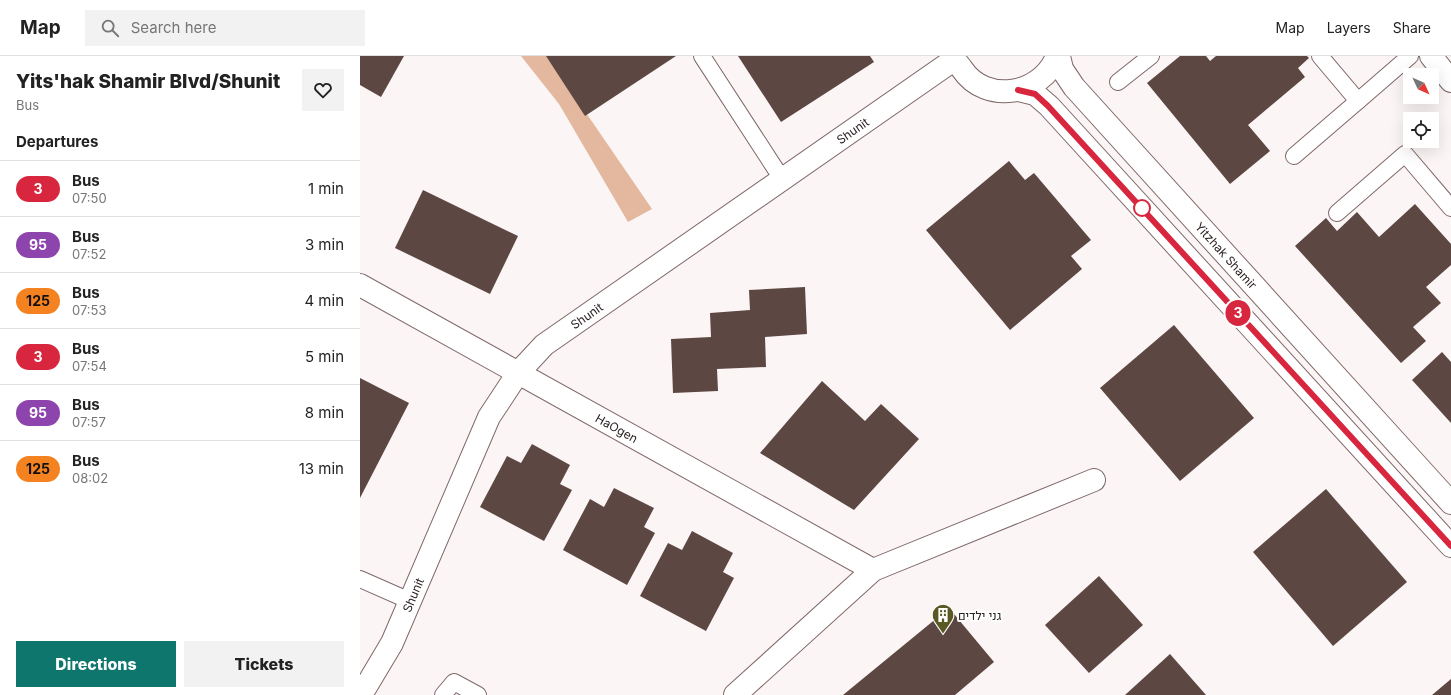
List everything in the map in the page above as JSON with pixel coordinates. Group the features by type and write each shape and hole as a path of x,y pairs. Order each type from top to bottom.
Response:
{"street":[{"path":"1018,90 1043,77 1058,56"},
{"name":"Yitzhak Shamir","path":"1058,56 1062,70 1074,88 1451,503"},
{"path":"1431,56 1451,81"},
{"name":"Shunit","path":"361,695 392,643 489,417 518,373 544,345 954,57"},
{"path":"954,57 966,75 981,87 999,92 1018,90 1035,94 1048,106 1451,546"},
{"name":"HaOgen","path":"360,285 873,570"},
{"path":"735,695 873,570 1094,480"}],"lane":[{"path":"702,56 782,179"},
{"path":"1118,82 1151,56"},
{"path":"1320,56 1358,101"},
{"path":"1294,156 1410,56"},
{"path":"1337,213 1405,154 1451,208"},
{"path":"360,579 410,600"},
{"path":"443,695 454,682 478,695"}],"shaded area":[{"path":"521,56 547,56 652,209 628,222 559,104"}],"building":[{"path":"360,56 404,56 381,97 360,85"},
{"path":"546,56 676,56 585,116"},
{"path":"738,56 870,56 874,62 781,122"},
{"path":"1180,56 1206,56 1210,61 1216,56 1307,56 1309,58 1298,68 1305,77 1248,125 1270,151 1230,184 1147,83"},
{"path":"1009,161 1025,180 1034,173 1091,240 1071,256 1082,269 1010,330 926,230"},
{"path":"423,190 518,236 490,294 395,248"},
{"path":"1415,204 1451,244 1451,265 1426,287 1441,303 1413,327 1426,341 1401,363 1295,246 1326,218 1337,231 1357,212 1379,237"},
{"path":"805,287 807,334 765,337 766,367 717,369 718,391 673,393 671,339 711,337 710,313 750,310 749,290"},
{"path":"1174,325 1254,418 1180,481 1100,388"},
{"path":"1442,352 1451,362 1451,423 1412,380"},
{"path":"360,378 409,403 360,498"},
{"path":"822,381 865,421 881,404 919,439 854,510 760,453"},
{"path":"532,444 570,465 560,484 572,490 544,541 480,507 507,456 521,463"},
{"path":"614,488 654,508 644,527 655,533 627,585 563,550 590,499 604,507"},
{"path":"1326,489 1407,582 1333,646 1253,552"},
{"path":"692,531 733,553 723,572 734,578 706,631 640,596 668,543 682,550"},
{"path":"1099,576 1143,625 1089,673 1045,625"},
{"name":"גני ילדים","path":"949,608 994,662 955,695 843,695"},
{"path":"1170,654 1206,695 1125,695"},
{"path":"1451,679 1451,695 1432,695"}],"bus line":[{"name":"3","path":"1018,90 1035,94 1048,106 1451,546"}],"place":[{"name":"גני ילדים","path":"943,634"}]}
